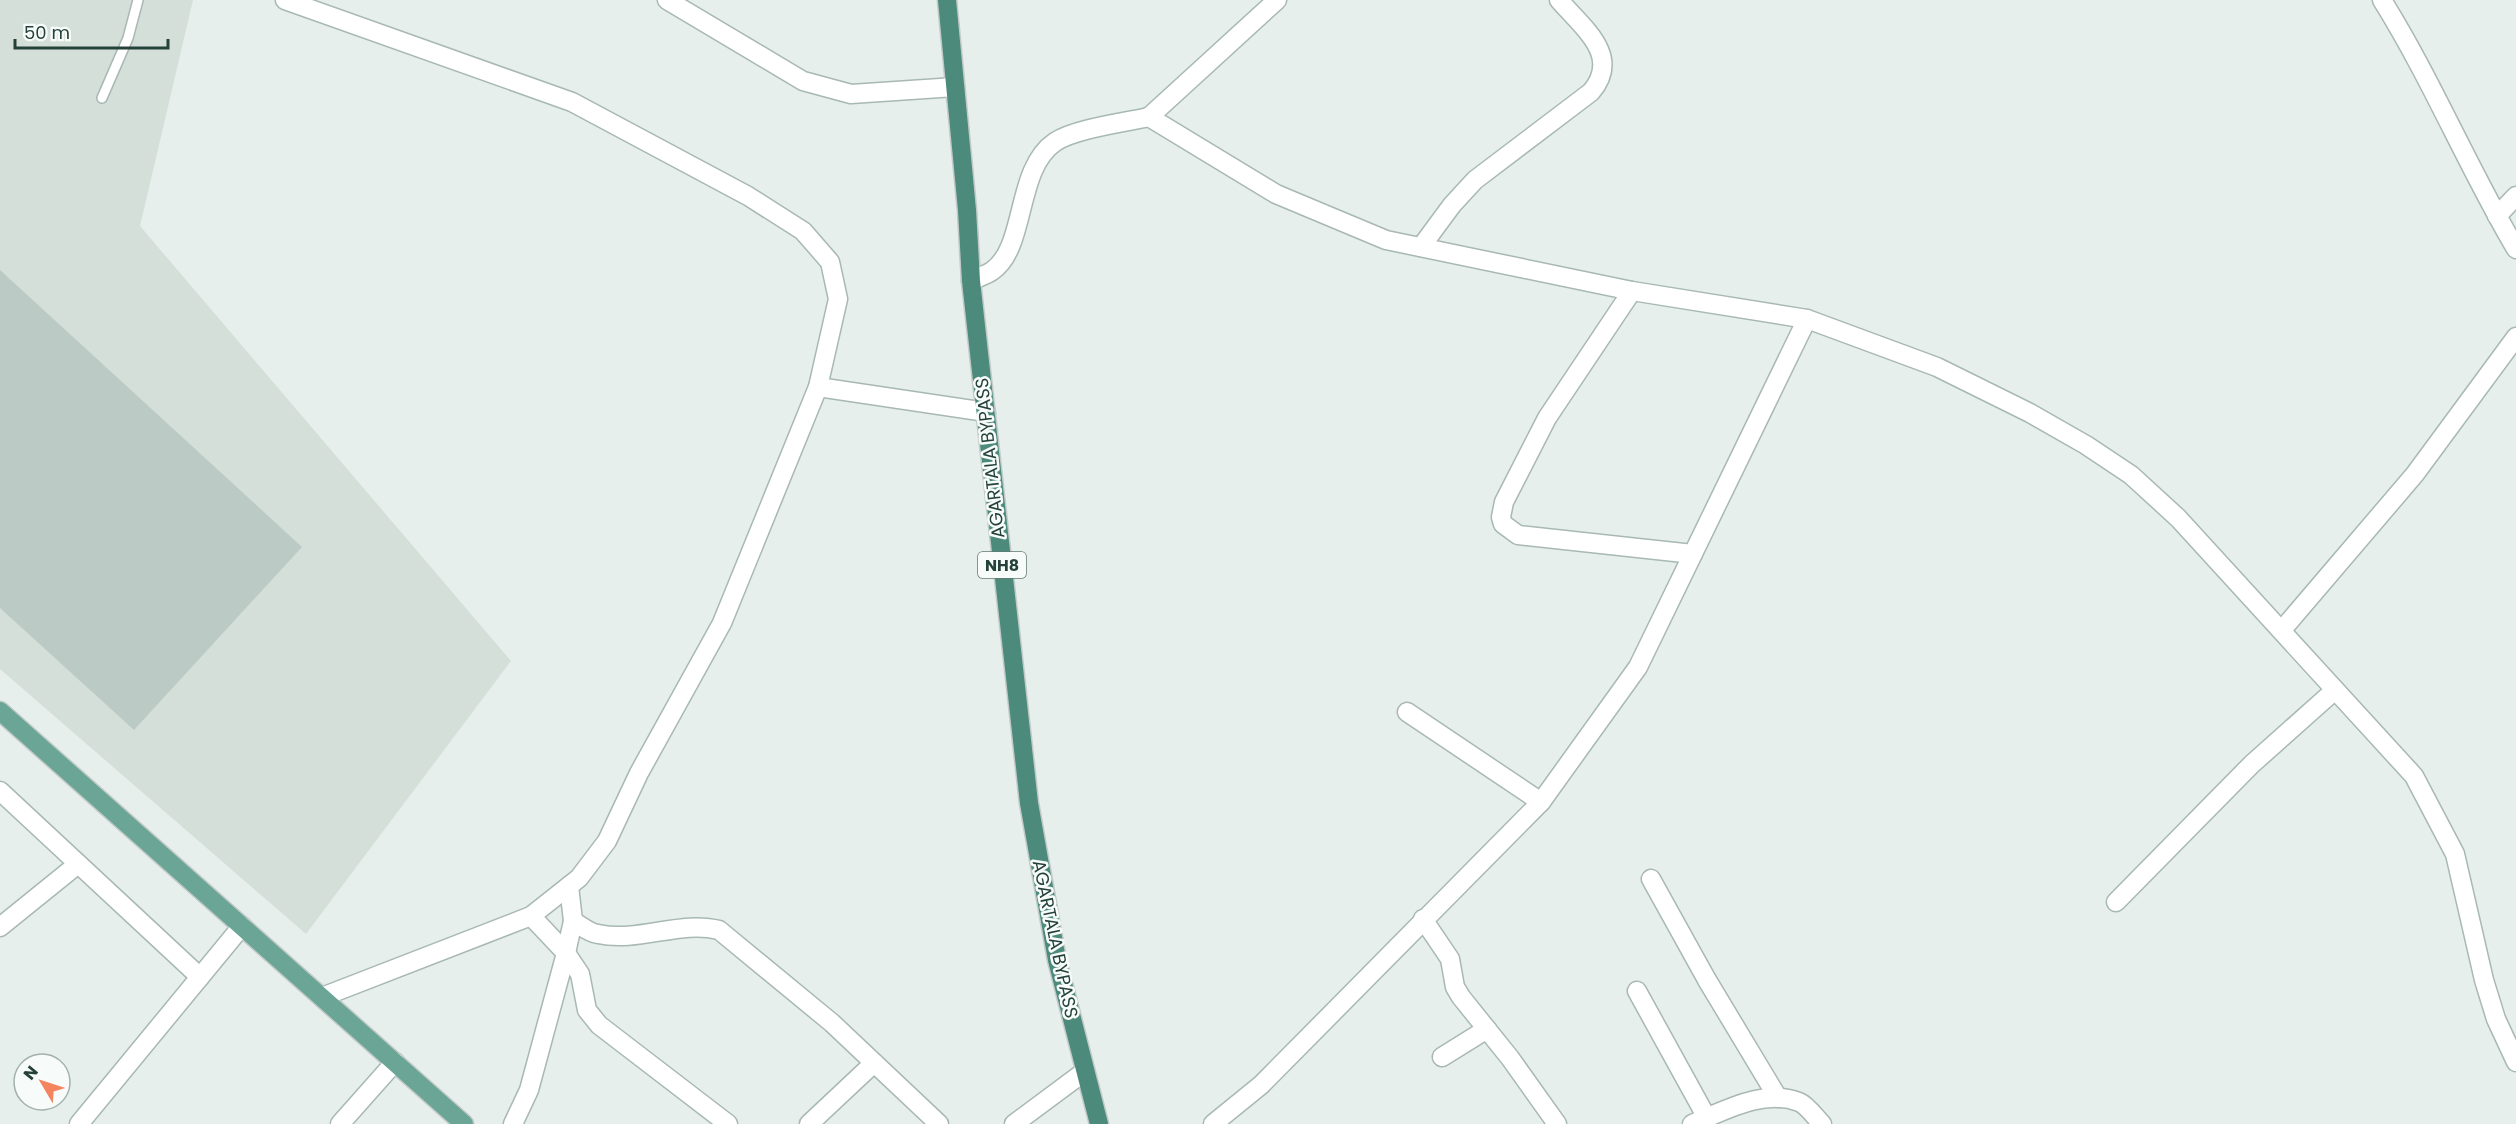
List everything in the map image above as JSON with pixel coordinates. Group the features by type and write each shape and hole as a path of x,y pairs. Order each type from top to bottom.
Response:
{"highway":[{"name":"AGARTALA BYPASS","path":"947,0 967,210 971,281 1029,803 1057,960 1098,1124"}],"main road":[{"path":"0,711 464,1124"}],"street":[{"path":"285,0 572,102 748,196 803,231 830,262 838,299 818,387 722,623 639,773 608,842 579,878 531,915 322,997"},
{"path":"667,0 803,81 851,94 955,87"},
{"path":"971,281 992,271 1004,259 1036,162 1056,141 1077,133 1149,117 1276,0"},
{"path":"1421,247 1452,205 1475,180 1590,92 1601,80 1602,52 1559,0"},
{"path":"2382,0 2406,40 2516,249"},
{"path":"1149,117 1276,194 1386,240 1632,291 1807,319 1936,367 2031,413 2131,475 2178,518 2414,776 2455,855 2484,980 2496,1019 2516,1062"},
{"path":"2497,216 2516,196"},
{"path":"1632,291 1547,418 1504,502 1501,517 1503,524 1518,535 1693,554"},
{"path":"1212,1124 1261,1085 1541,802 1638,667 1807,319"},
{"path":"2282,630 2415,474 2516,337"},
{"path":"818,387 986,412"},
{"path":"2115,902 2252,764 2334,690"},
{"path":"1407,712 1541,802"},
{"path":"0,791 200,977"},
{"path":"0,927 78,864"},
{"path":"1651,879 1707,980 1778,1098"},
{"path":"513,1124 529,1090 566,953 573,921 569,886"},
{"path":"531,915 566,953 580,974 586,1010 599,1025 728,1124"},
{"path":"1423,919 1450,959 1455,987 1461,997 1557,1124"},
{"path":"573,921 596,934 634,936 704,926 720,930 832,1023 939,1124"},
{"path":"79,1124 242,926"},
{"path":"1637,991 1699,1121 1744,1103 1770,1097 1800,1102 1822,1124"},
{"path":"1442,1057 1487,1029"},
{"path":"340,1124 395,1062"},
{"path":"808,1124 874,1063"},
{"path":"1014,1124 1084,1072"}],"lane":[{"path":"102,98 128,38 138,0"}],"shaded area":[{"path":"0,0 193,0 140,226 511,661 306,934 0,669"}],"building":[{"path":"0,270 302,547 134,730 0,608"}]}
